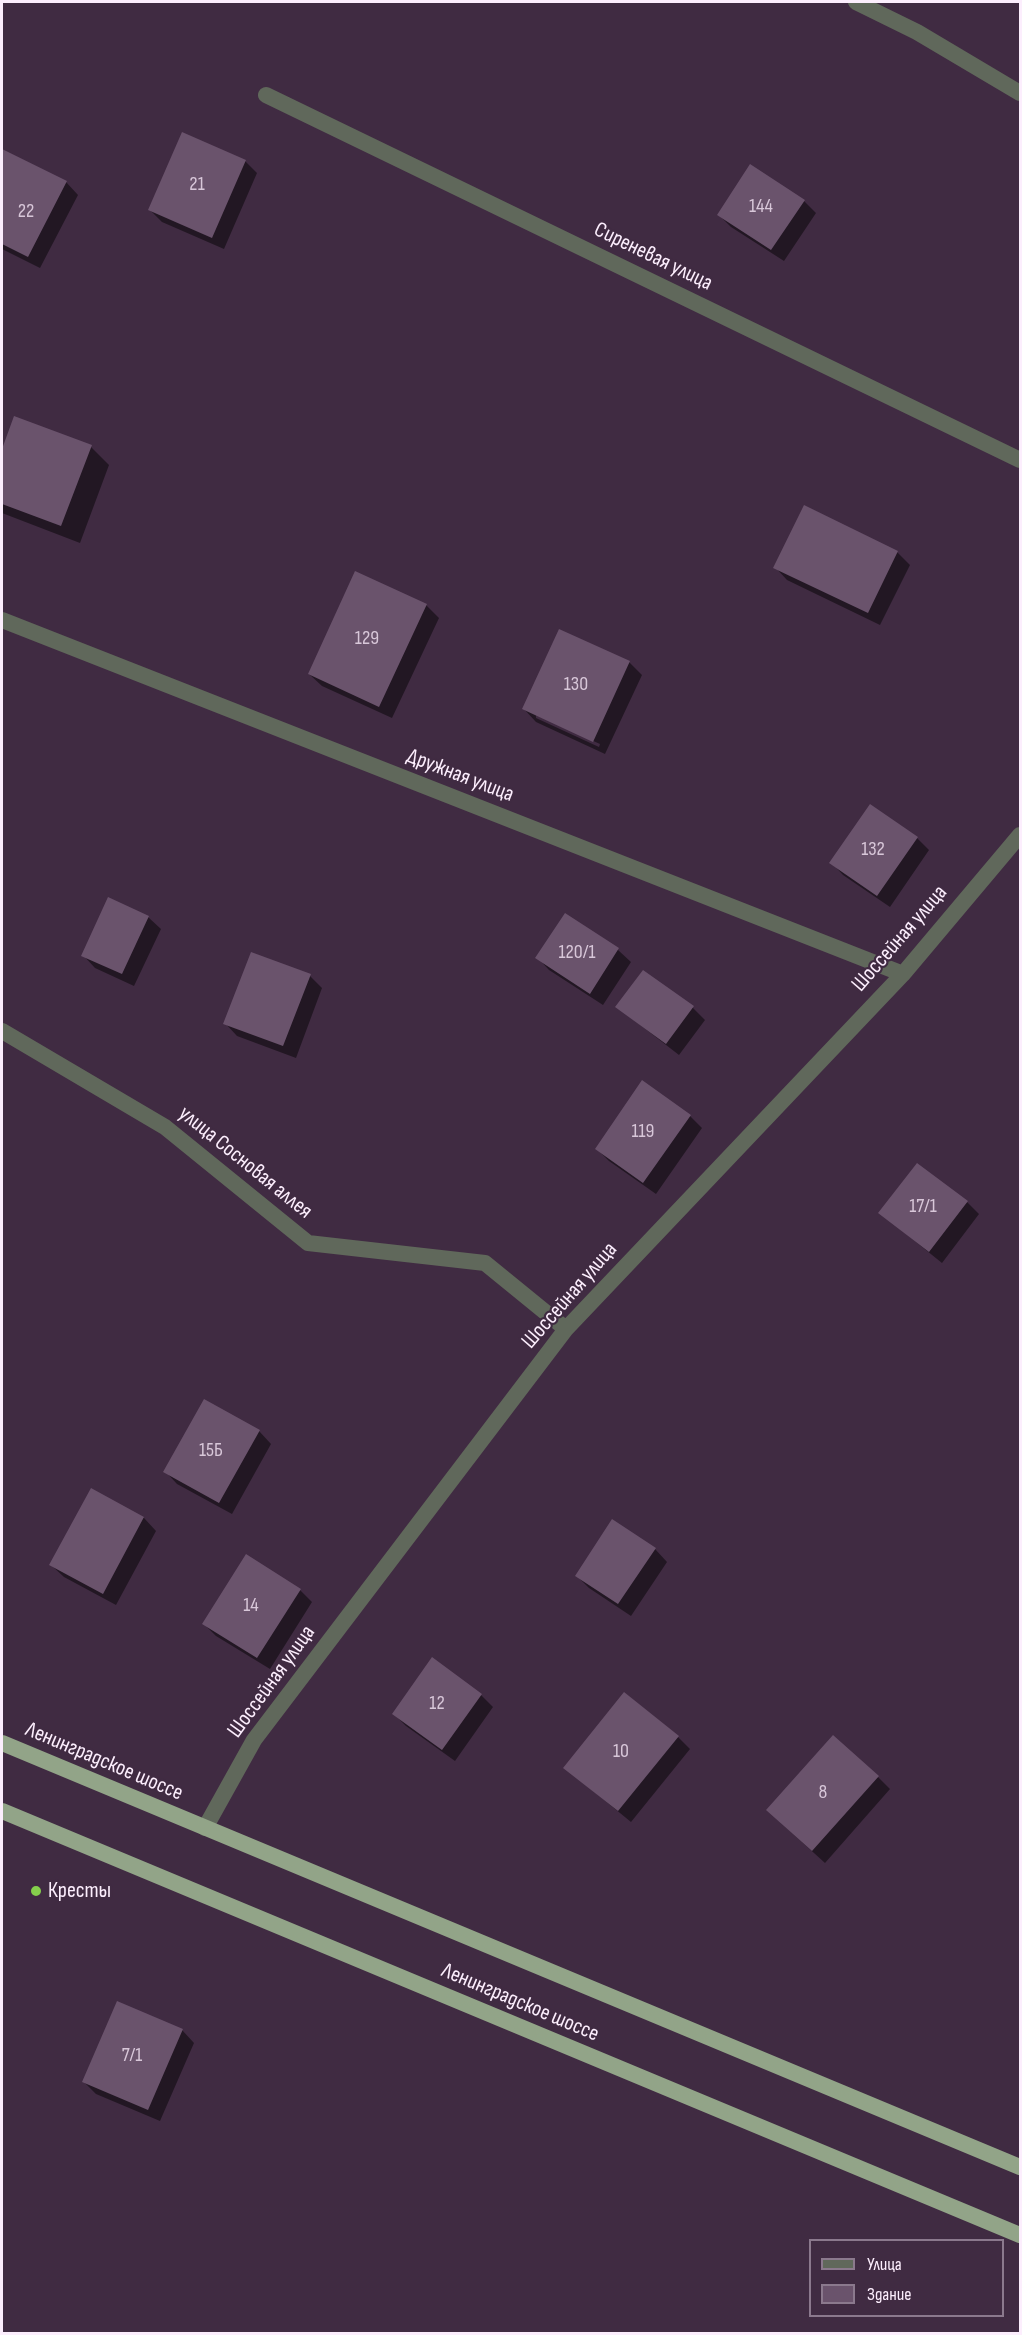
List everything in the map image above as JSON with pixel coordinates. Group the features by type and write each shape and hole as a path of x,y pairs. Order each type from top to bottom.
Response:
{"highway":[{"name":"Ленинградское шоссе","path":"2,1743 1020,2167"},
{"name":"Ленинградское шоссе","path":"2,1811 1020,2235"}],"street":[{"path":"856,2 917,33 1020,93"},
{"name":"Сиреневая улица","path":"266,95 1020,459"},
{"name":"Дружная улица","path":"2,620 903,974"},
{"name":"Шоссейная улица","path":"206,1828 254,1740 566,1329 903,974 1020,835"},
{"name":"улица Сосновая аллея","path":"2,1031 165,1127 308,1243 485,1263 566,1329"}],"building":[{"path":"182,132 246,160 212,238 148,210"},
{"path":"2,149 67,181 28,257 2,244"},
{"path":"750,164 805,200 771,250 717,215"},
{"path":"14,416 92,445 61,526 2,504 2,449"},
{"path":"804,505 898,551 868,613 773,568"},
{"path":"355,571 427,604 379,707 308,674"},
{"path":"559,629 630,661 593,742 522,709"},
{"path":"870,804 918,837 877,896 829,863"},
{"path":"108,897 149,916 122,974 81,956"},
{"path":"565,913 619,948 590,994 535,958"},
{"path":"251,952 311,974 283,1046 223,1024"},
{"path":"643,970 694,1006 666,1044 615,1007"},
{"path":"642,1080 691,1115 643,1183 595,1149"},
{"path":"917,1163 968,1201 929,1252 878,1213"},
{"path":"204,1399 260,1430 219,1503 163,1472"},
{"path":"91,1488 144,1517 103,1594 49,1565"},
{"path":"612,1519 656,1548 618,1604 575,1576"},
{"path":"246,1554 301,1589 257,1658 202,1624"},
{"path":"432,1657 482,1694 442,1750 392,1714"},
{"path":"624,1692 679,1736 618,1811 563,1768"},
{"path":"833,1735 879,1776 812,1851 766,1810"},
{"path":"117,2001 183,2029 148,2110 82,2082"}],"place":[{"name":"Кресты","path":"36,1891"}]}
